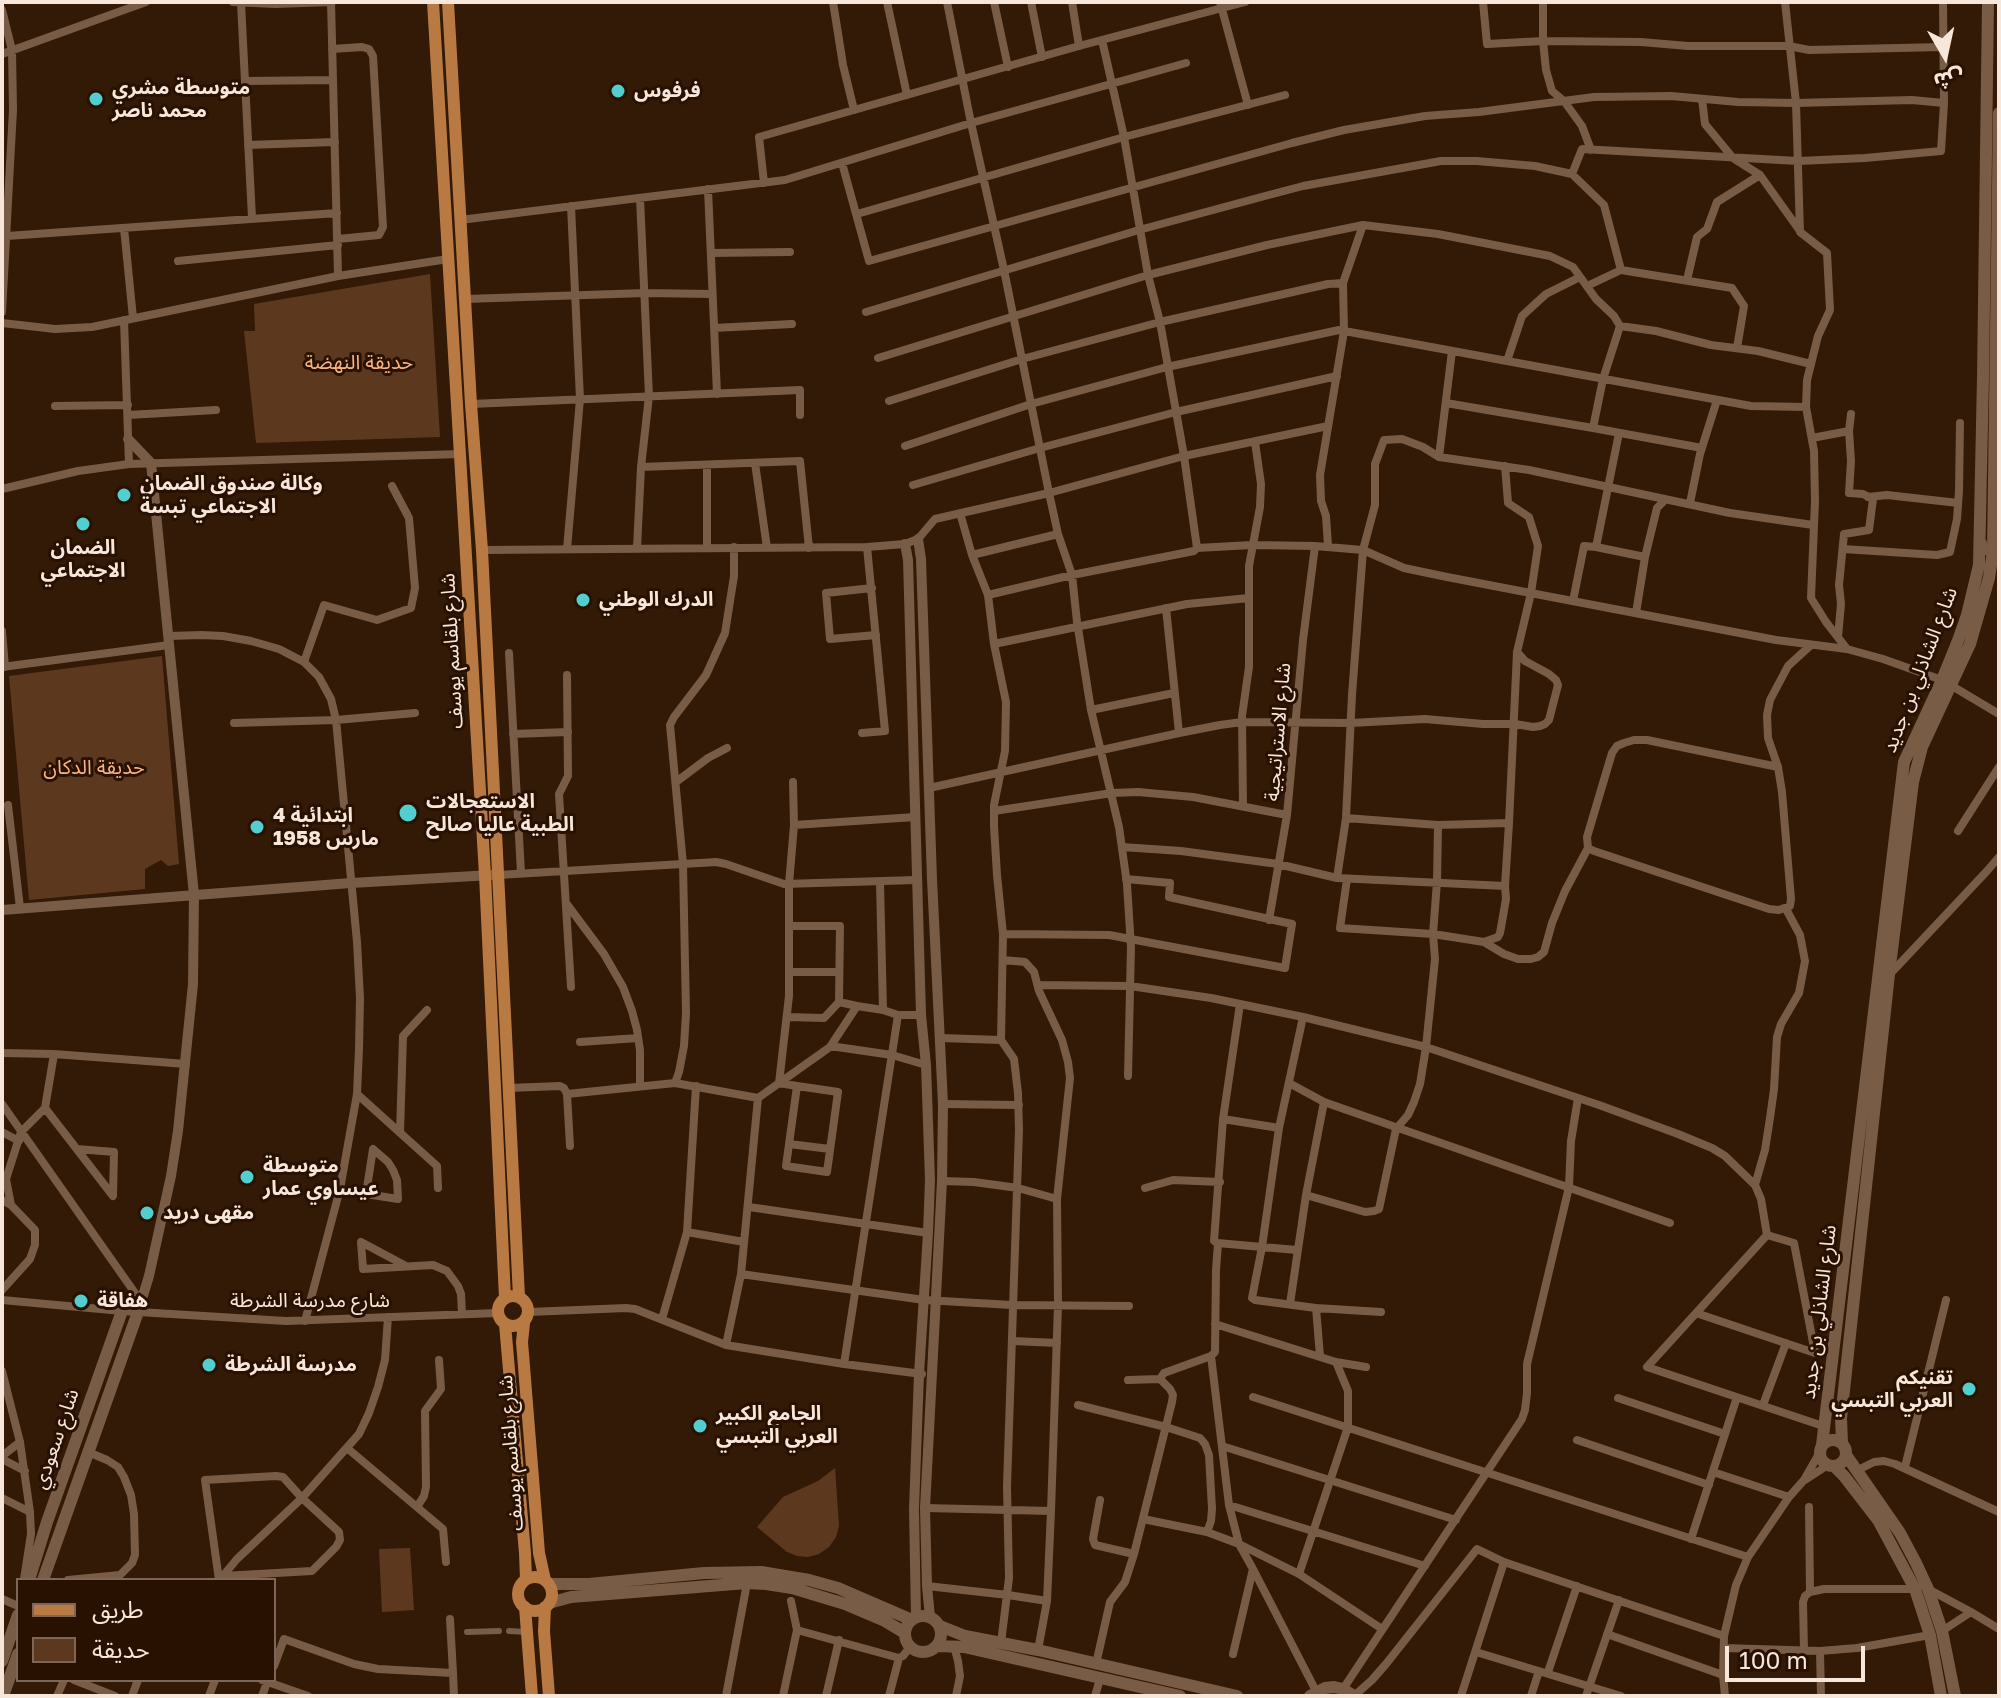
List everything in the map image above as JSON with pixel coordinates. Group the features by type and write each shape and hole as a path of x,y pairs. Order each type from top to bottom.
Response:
{"main road":[{"name":"شارع بلقاسم يوسف","path":"433,2 461,454 508,1088 519,1297"},
{"name":"شارع بلقاسم يوسف","path":"448,2 482,550 505,1298"},
{"name":"شارع الشاذلي بن جديد","path":"1821,1448 1883,976 1916,765 1947,683 1979,565 1988,2"},
{"name":"شارع الشاذلي بن جديد","path":"1947,683 1970,644 1996,558 1999,113"},
{"name":"شارع الشاذلي بن جديد","path":"1844,1449 1841,1418 1883,976"},
{"path":"519,1297 527,1304 526,1317 514,1326 502,1318 499,1306 505,1298 519,1297"},
{"name":"شارع سعودي","path":"44,1578 140,1307"},
{"name":"شارع سعودي","path":"28,1578 122,1311"},
{"name":"شارع بلقاسم يوسف","path":"526,1317 522,1342 539,1553 547,1582"},
{"name":"شارع بلقاسم يوسف","path":"502,1318 526,1579"},
{"path":"1921,1589 1878,1520 1844,1476 1821,1458 1821,1448 1826,1441 1833,1439 1844,1449 1909,1548 1955,1696"},
{"path":"1831,1465 1843,1461 1844,1449"},
{"path":"532,1696 525,1607 518,1598 519,1587 526,1579 535,1577 547,1582 589,1584 704,1573 761,1572 838,1588 959,1635 1237,1696"},
{"path":"547,1582 552,1593 547,1605 544,1631 549,1696"},
{"path":"525,1607 535,1610 571,1597 747,1583 792,1588 819,1595 860,1609 905,1633"},
{"path":"924,1620 906,1628 905,1633 910,1647 921,1653 938,1646 954,1646 1179,1696"},
{"path":"924,1620 942,1633 938,1646"},
{"path":"2,1661 13,1624"},
{"path":"1936,1633 1941,1696"},
{"path":"3,1696 16,1660"},
{"path":"1313,1694 1325,1688 1350,1694"}],"street":[{"path":"2,54 146,2"},
{"path":"233,2 331,2 338,276"},
{"path":"833,2 854,110"},
{"path":"887,2 907,95"},
{"path":"947,2 1049,493 1058,534 1072,575 1091,710 1122,847 1131,940 1128,1076"},
{"path":"994,2 1008,67"},
{"path":"1031,2 1042,57"},
{"path":"1072,2 1079,46"},
{"path":"764,183 759,137 1221,5 1245,2"},
{"path":"1483,2 1487,44 1641,42 1688,46 1789,46 1809,50 1943,47"},
{"path":"1543,2 1543,41 1552,91 1564,101 1582,126 1591,150"},
{"path":"1785,2 1796,103 1800,232"},
{"path":"1572,174 1582,149 1798,161 1941,151 1943,2"},
{"path":"241,3 252,218"},
{"path":"1221,5 1248,105"},
{"path":"2,10 12,50 13,110 2,312"},
{"path":"1102,40 1160,322 1197,548"},
{"path":"178,261 379,235 383,227 373,56 369,49 362,47 332,49"},
{"path":"460,220 785,180 971,123 1186,63"},
{"path":"245,81 333,80"},
{"path":"857,214 1124,137 1285,95"},
{"path":"842,163 869,261 1292,143 1425,116 1594,97 1671,96 1796,103 1912,100 1944,103"},
{"path":"1702,99 1705,124 1733,158 1760,175 1800,232 1827,253 1830,310 1818,336 1807,380 1806,407 1814,451 1811,598 1847,649"},
{"path":"248,145 335,142"},
{"path":"866,312 1139,230 1303,186 1441,161 1521,165 1572,174 1604,205 1621,270"},
{"path":"1687,280 1697,237 1707,229 1717,202 1760,175"},
{"path":"708,189 717,394"},
{"path":"637,548 649,396 640,198"},
{"path":"567,549 580,399 571,206"},
{"path":"5,235 337,213"},
{"path":"1328,546 1320,475 1344,331 1343,283 1363,225"},
{"path":"878,358 1148,275 1363,225 1438,234 1550,256 1573,267 1620,326 1603,379 1593,428"},
{"path":"124,228 129,319 129,464"},
{"path":"711,253 790,252"},
{"path":"2,323 75,329 338,276 448,259"},
{"path":"1587,286 1621,270 1732,288 1744,306 1737,348"},
{"path":"1507,361 1522,316 1546,294 1580,277"},
{"path":"889,401 1022,359 1160,322 1343,283"},
{"path":"465,299 574,294 712,294"},
{"path":"714,328 792,324"},
{"path":"1620,326 1656,331 1711,345 1758,351 1811,364"},
{"path":"905,446 1031,404 1167,367 1339,330 1751,406 1806,407"},
{"path":"1439,457 1452,351"},
{"path":"913,485 1176,412 1337,376"},
{"path":"471,404 800,390 800,415"},
{"path":"1690,503 1717,400"},
{"path":"1446,403 1702,448"},
{"path":"55,406 128,405"},
{"path":"128,415 216,410"},
{"path":"1838,637 1844,534 1869,530 1873,499 1863,494 1849,493 1851,414"},
{"path":"1843,549 1937,555 1950,552 1961,469 1960,423"},
{"path":"482,550 809,548 905,544 918,539 935,519 1049,493 1184,456 1328,426"},
{"path":"1812,438 1849,431"},
{"path":"1596,547 1619,433"},
{"path":"128,439 151,463 194,895 193,984 186,1064 171,1176 140,1307"},
{"path":"1337,878 1346,818 1363,550 1375,505 1375,464 1384,440 1402,439 1439,457 1505,466 1665,500 1813,525"},
{"path":"1243,806 1242,722 1249,667 1249,566 1261,484 1255,442"},
{"path":"2,489 78,471 129,464 461,454"},
{"path":"641,467 800,461 809,548"},
{"path":"755,463 767,548"},
{"path":"707,465 707,548"},
{"path":"1484,942 1498,937 1506,899 1517,652 1538,546 1529,517 1508,503 1505,466"},
{"path":"304,662 324,605 377,620 411,608 415,588 409,518 392,486"},
{"path":"1868,497 1887,495 1958,503"},
{"path":"1636,613 1657,508 1665,500"},
{"path":"960,513 988,595 1006,702 1005,751 994,811 1003,934 1001,1040 1014,1059 1019,1105 1012,1305 1008,1595 1001,1643"},
{"path":"972,555 1058,534"},
{"path":"918,539 943,1104 942,1181 925,1508 927,1586 924,1620"},
{"path":"1980,543 1997,540"},
{"path":"1980,543 1996,558"},
{"path":"905,544 908,560 921,1015 930,1180 914,1509 924,1620"},
{"path":"988,595 1197,548 1252,545 1328,546 1363,550 1404,568 1776,640 1847,649 1947,683 1999,714"},
{"name":"شارع الاستراتيجية","path":"1269,920 1287,815 1294,723 1315,546"},
{"path":"1573,601 1584,546 1645,557"},
{"path":"675,1083 684,1046 686,1013 683,864 670,725 706,675 725,633 734,576 734,547"},
{"path":"862,733 885,731 867,547"},
{"path":"872,588 826,593 830,639 876,635"},
{"path":"994,644 1187,604 1249,598"},
{"path":"1166,608 1179,733"},
{"path":"2,631 4,667 201,635 251,641 279,649 304,662 319,677 331,699 336,720 360,998 357,1094 340,1189 305,1321"},
{"path":"1588,848 1769,909 1786,909 1790,906 1782,792 1766,728 1767,715 1770,700 1788,666 1811,645"},
{"path":"929,788 1242,722 1351,723 1425,719 1533,727 1545,724 1558,685 1549,674 1525,661 1517,652"},
{"path":"509,653 521,873"},
{"path":"567,675 568,776 559,794 571,987"},
{"path":"1091,710 1174,693"},
{"path":"234,723 336,720 415,713"},
{"path":"513,734 568,732"},
{"path":"1347,879 1340,928 1433,934 1484,942 1518,959 1538,957 1544,952 1565,891 1588,848 1587,837 1612,753 1617,746 1634,740 1647,740 1778,767"},
{"path":"676,782 701,762 727,748"},
{"path":"1958,831 1999,767"},
{"path":"779,1083 787,1017 793,782"},
{"path":"994,811 1112,793 1138,792 1193,797 1287,815"},
{"path":"8,805 20,908"},
{"path":"794,825 916,817"},
{"path":"1346,818 1438,825 1509,823"},
{"path":"1306,1195 1365,1212 1379,1209 1396,1129 1414,1102 1426,1047 1435,959 1433,934 1438,825"},
{"path":"1122,847 1181,851 1278,864 1337,878 1505,886"},
{"path":"1883,976 1999,857"},
{"path":"2,910 351,883 716,862 789,884 916,880"},
{"path":"1003,934 1109,935 1285,968 1292,924 1169,897 1170,883 1126,879"},
{"path":"880,882 883,1010"},
{"path":"566,902 614,970 632,1011 638,1038 640,1086"},
{"path":"1755,1185 1770,1118 1777,1037 1799,993 1805,961 1800,935 1786,909"},
{"path":"787,1017 824,1018 839,1002 840,926 789,926"},
{"path":"1003,960 1025,962 1034,972 1062,1040 1070,1078 1057,1199 1058,1305 1047,1601 1038,1650"},
{"path":"789,972 839,972"},
{"path":"1038,985 1130,986 1303,1017 1426,1047 1578,1098 1712,1148 1725,1156 1755,1185 1761,1199 1767,1235"},
{"path":"839,1002 898,1015 921,1015"},
{"path":"1240,1004 1223,1119 1214,1241 1297,1250"},
{"path":"567,1094 675,1083 758,1098 830,1047 857,1006"},
{"path":"400,1133 403,1036 427,1010"},
{"path":"844,1364 898,1015"},
{"path":"1303,1017 1279,1128 1252,1298 1316,1308 1381,1312"},
{"path":"580,1042 638,1038"},
{"path":"940,1038 1001,1040"},
{"path":"830,1047 892,1055 926,1065"},
{"path":"2,1053 186,1064"},
{"path":"2,1290 30,1259 35,1245 35,1230 7,1202 6,1179 19,1136 45,1108 54,1054"},
{"path":"779,1083 838,1092 827,1172 786,1166 797,1086"},
{"path":"1289,1083 1324,1102 1396,1129 1670,1223"},
{"path":"662,1319 687,1232 696,1086"},
{"path":"508,1088 564,1088 570,1146"},
{"path":"357,1094 437,1166 438,1188"},
{"path":"726,1345 741,1274 758,1098"},
{"path":"1350,1694 1382,1629 1517,1428 1525,1410 1527,1364 1569,1187 1571,1141 1578,1098"},
{"path":"1290,1304 1324,1102"},
{"path":"2,1104 19,1136 32,1148 140,1307"},
{"path":"943,1104 1019,1105"},
{"path":"45,1108 113,1196 114,1152 77,1149"},
{"path":"1223,1119 1279,1128"},
{"path":"2,1132 19,1136"},
{"path":"789,1144 830,1149"},
{"path":"340,1189 366,1194 398,1199 393,1170 373,1149 366,1194"},
{"path":"1145,1188 1173,1180 1220,1182"},
{"path":"942,1181 1018,1188 1057,1199"},
{"path":"749,1207 928,1233"},
{"path":"687,1232 744,1242"},
{"path":"1767,1235 1647,1367 1826,1427"},
{"path":"1696,1313 1815,1353 1794,1243 1767,1235"},
{"path":"406,1266 361,1242 363,1269 433,1265 447,1271 461,1294 462,1314"},
{"path":"1160,1379 1164,1373 1215,1352 1218,1243"},
{"path":"741,1274 924,1300 1012,1305 1129,1306"},
{"name":"شارع مدرسة الشرطة","path":"2,1300 122,1311 140,1307 305,1321 462,1314 502,1318"},
{"path":"1905,1467 1946,1300"},
{"path":"526,1317 626,1308 726,1345 931,1375"},
{"path":"1316,1308 1320,1356"},
{"path":"221,1578 302,1498 359,1434 369,1413 385,1360 388,1317"},
{"path":"1215,1324 1336,1362 1366,1367"},
{"path":"1012,1341 1057,1343"},
{"path":"1763,1405 1786,1343"},
{"path":"1211,1356 1229,1505 1239,1544 1313,1694"},
{"path":"417,1507 426,1487 425,1411 441,1389 439,1360"},
{"path":"1299,1574 1348,1427 1348,1391 1336,1362"},
{"path":"2,1371 20,1442 30,1512 27,1578"},
{"path":"1096,1664 1110,1602 1125,1582 1134,1554 1173,1395 1160,1379 1128,1380"},
{"path":"1253,1397 1748,1557"},
{"path":"1691,1539 1737,1397"},
{"path":"1618,1398 1725,1434"},
{"path":"1078,1405 1200,1438 1209,1455 1212,1509 1207,1532"},
{"path":"1577,1440 1709,1485"},
{"path":"20,1442 2,1458 25,1471"},
{"path":"1222,1446 1456,1520"},
{"path":"347,1448 443,1529 446,1562"},
{"path":"1725,1696 1724,1636 1736,1585 1748,1557 1804,1480 1821,1448"},
{"path":"88,1452 118,1467 124,1477 134,1514 135,1555 120,1575 89,1578"},
{"path":"1856,1471 1874,1462 1884,1461 1905,1467 1999,1512"},
{"path":"1804,1480 1831,1465"},
{"path":"1713,1472 1789,1497"},
{"path":"220,1578 205,1480 283,1477 339,1532 340,1540 336,1547 317,1567 306,1573 234,1578"},
{"path":"2,1498 30,1512"},
{"path":"1100,1500 1093,1539 1095,1545 1134,1554"},
{"path":"1229,1505 1425,1566"},
{"path":"1809,1507 1810,1592"},
{"path":"925,1508 1051,1511"},
{"path":"1143,1519 1207,1532 1239,1544 1299,1574 1382,1629"},
{"path":"1350,1694 1372,1680 1477,1549 1504,1562 1724,1636"},
{"path":"1461,1696 1504,1562"},
{"path":"1233,1654 1253,1569"},
{"path":"726,1696 747,1583"},
{"path":"927,1586 1047,1601"},
{"path":"1531,1696 1544,1672 1577,1586"},
{"path":"1804,1651 1803,1602 1810,1592 1824,1589 1921,1589 1999,1629"},
{"path":"1586,1696 1619,1600"},
{"path":"783,1696 797,1630 791,1601"},
{"path":"1724,1648 1820,1651 1881,1644 1936,1633 1971,1612"},
{"path":"450,1619 454,1696"},
{"path":"797,1630 899,1658"},
{"path":"451,1632 499,1631"},
{"path":"509,1631 528,1632"},
{"path":"1607,1634 1723,1675"},
{"path":"276,1661 284,1639 354,1664 378,1669 453,1673"},
{"path":"826,1696 839,1640"},
{"path":"954,1646 960,1676 956,1696"},
{"path":"889,1696 899,1658 910,1647"},
{"path":"1820,1651 1821,1696"},
{"path":"1476,1652 1621,1696"},
{"path":"1095,1696 1100,1679"},
{"path":"79,1682 115,1696"},
{"path":"269,1682 308,1696"}],"green space":[{"name":"حديقة النهضة","path":"430,274 440,437 256,443 244,331 255,331 254,304"},
{"name":"حديقة الدكان","path":"162,656 179,864 168,866 161,860 145,869 145,889 29,900 9,676"},
{"path":"835,1468 839,1526 829,1547 819,1554 797,1556 787,1552 757,1527 783,1497 818,1481"},
{"path":"410,1548 414,1610 382,1612 379,1549"}],"place":[{"name":"فرفوس","path":"618,91"},
{"name":"متوسطة مشري محمد ناصر","path":"96,99"},
{"name":"وكالة صندوق الضمان الاجتماعي تبسة","path":"124,495"},
{"name":"الضمان الاجتماعي","path":"83,524"},
{"name":"الدرك الوطني","path":"583,600"},
{"name":"الاستعجالات الطبية عاليا صالح","path":"408,813"},
{"name":"ابتدائية 4 مارس 1958","path":"257,827"},
{"name":"متوسطة عيساوي عمار","path":"247,1177"},
{"name":"مقهى دريد","path":"147,1213"},
{"name":"هفاقة","path":"81,1301"},
{"name":"مدرسة الشرطة","path":"209,1365"},
{"name":"تقنيكم العربي التبسي","path":"1969,1389"},
{"name":"الجامع الكبير العربي التبسي","path":"700,1426"}]}
